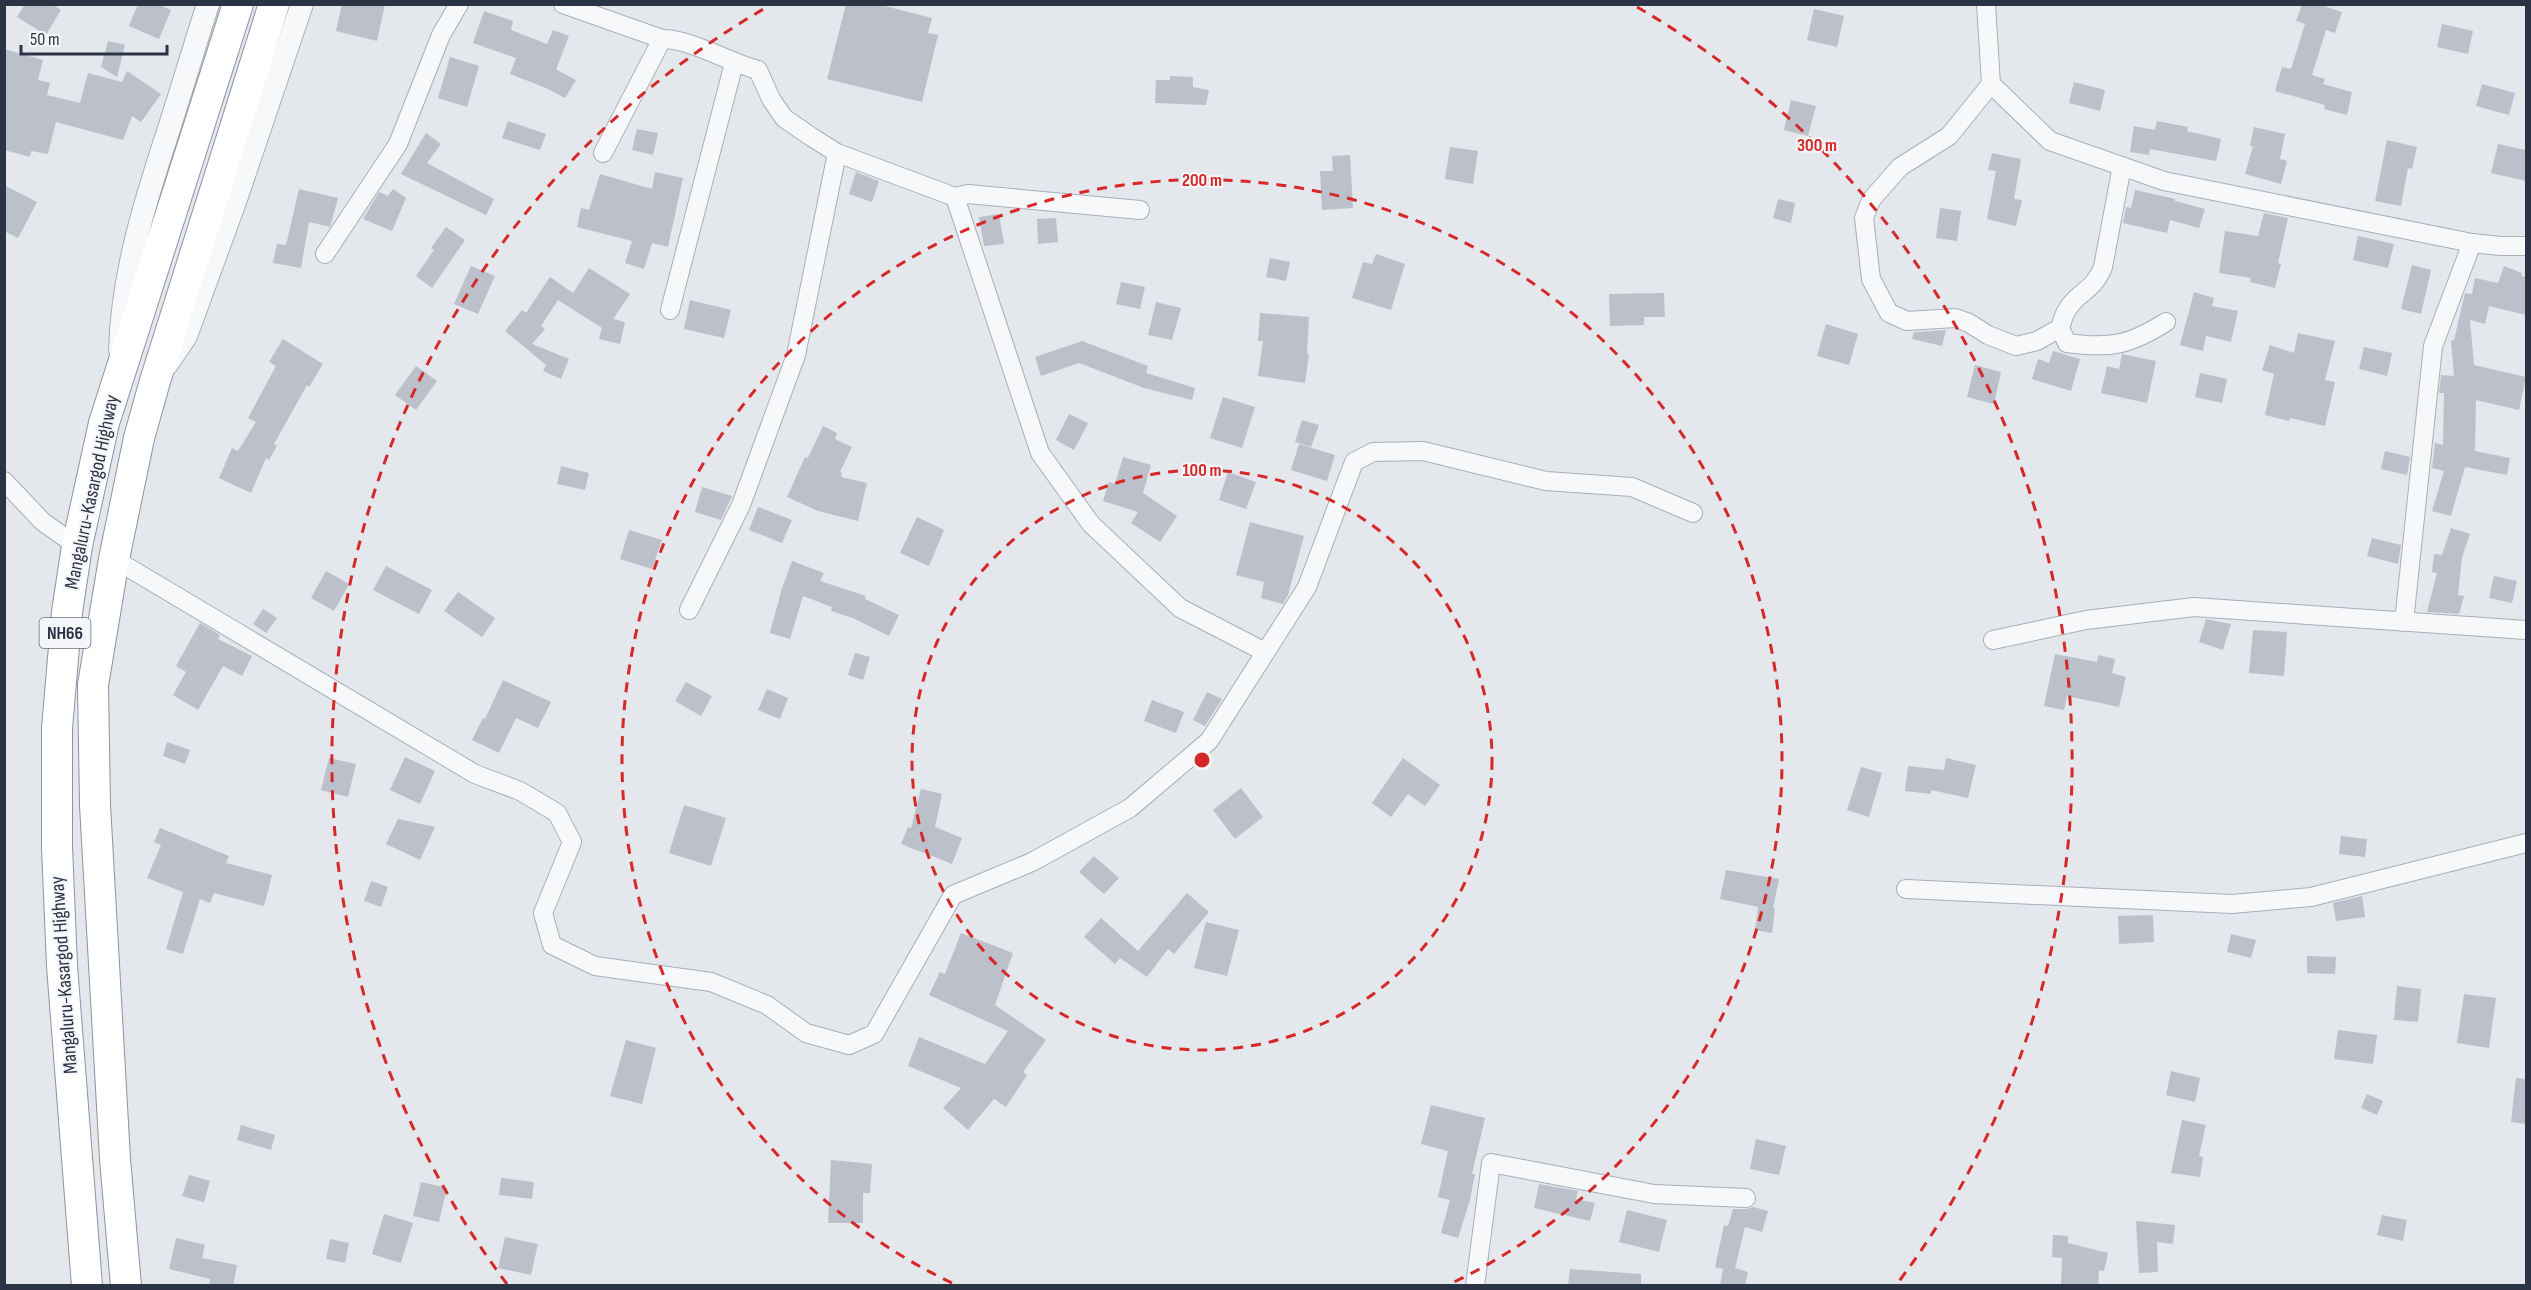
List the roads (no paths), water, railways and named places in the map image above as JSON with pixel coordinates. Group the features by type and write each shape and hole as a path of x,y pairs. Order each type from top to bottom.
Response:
{"highway":[{"name":"Mangaluru-Kasargod Highway","path":"87,1286 62,966 57,847 57,728 67,612 77,546 104,423 238,4"},
{"name":"Mangaluru-Kasargod Highway","path":"126,1286 115,1159 95,805 93,685 114,559 140,438 155,381 274,4"}],"street":[{"path":"120,369 121,313 130,261 146,199 208,4"},
{"path":"155,381 186,336 235,202 302,4"},
{"path":"325,254 398,144 441,35 459,4"},
{"path":"563,4 662,39 676,39 734,63 759,70 771,99 784,118 837,153 955,197 968,194 1140,210"},
{"path":"1986,4 1990,84 1949,136 1900,167 1871,200 1864,218 1870,279 1889,313 1907,321 1955,318 2016,346 2037,341 2060,328 2066,311 2077,298 2097,283 2103,267 2122,166"},
{"path":"603,153 662,39"},
{"path":"670,310 734,63"},
{"path":"1990,84 2050,141 2164,181 2472,243 2526,246"},
{"path":"688,610 741,505 796,355 837,153"},
{"path":"955,197 1040,453 1091,524 1180,609 1265,652"},
{"path":"2404,622 2433,346 2472,243"},
{"path":"2060,328 2067,343 2092,347 2116,346 2140,338 2166,322"},
{"path":"114,559 475,774 520,791 557,813 572,842 543,913 552,945 595,966 711,982 767,1005 806,1034 849,1045 874,1034 953,895 1032,862 1130,808 1209,741 1306,586 1354,462 1373,452 1423,451 1546,481 1632,487 1693,513"},
{"path":"4,481 43,522 77,546"},
{"path":"1993,640 2086,620 2194,607 2526,630"},
{"path":"1906,890 2232,904 2311,897 2526,843"},
{"path":"1475,1286 1491,1163 1654,1194 1746,1198"}]}
